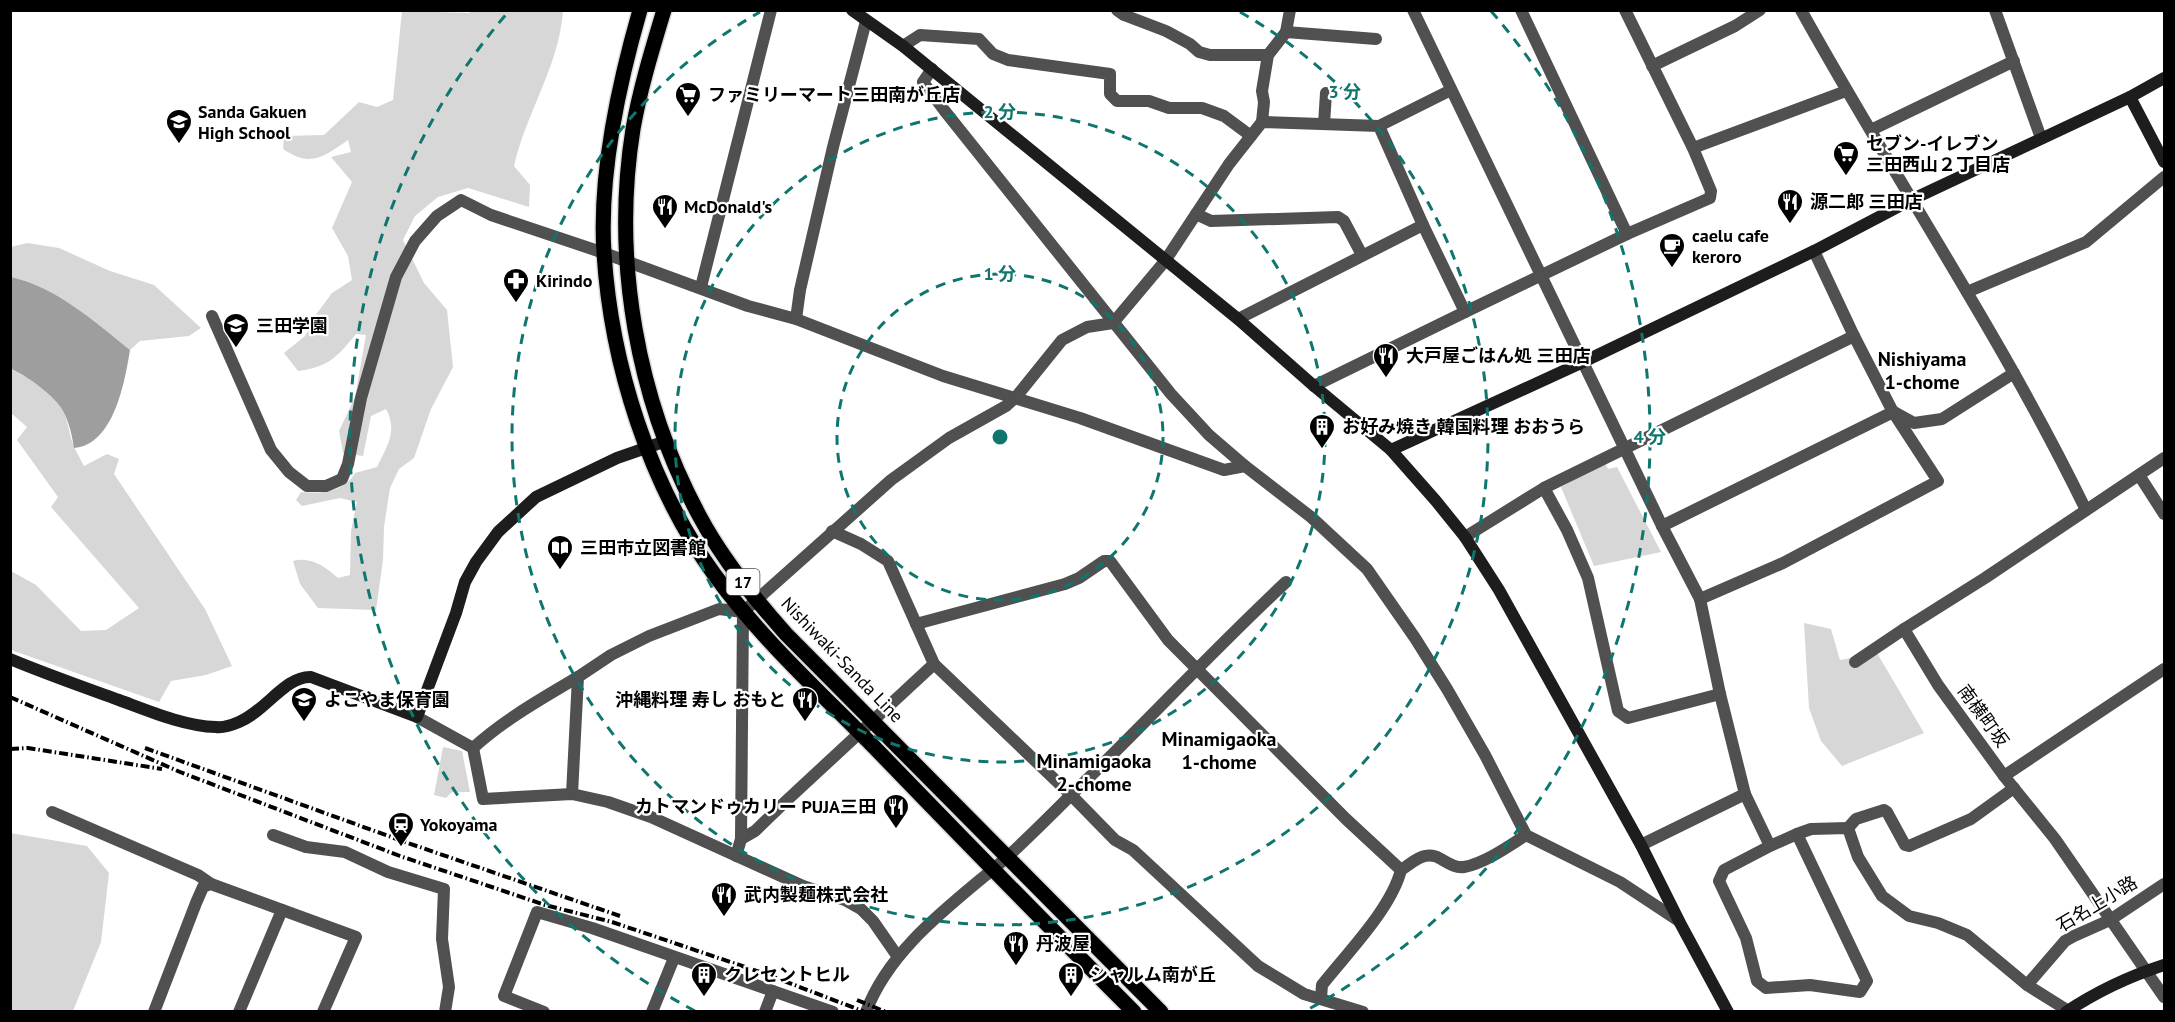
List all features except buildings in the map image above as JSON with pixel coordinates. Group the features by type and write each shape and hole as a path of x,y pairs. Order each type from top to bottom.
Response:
{"main road":[{"name":"17","path":"640,10 612,134 606,190 604,252 613,324 622,365 646,447 663,489 684,529 712,572 743,612 992,869 1134,1011"},
{"name":"Nishiwaki-Sanda Line","path":"664,10 645,73 633,130 627,183 626,261 634,324 646,378 679,477 701,519 755,600 786,634 1161,1011"}],"street":[{"path":"701,287 771,10"},
{"path":"852,10 903,45 1238,319 1391,450 1437,501 1465,537 1499,590 1641,845 1728,1011"},
{"path":"1117,10 1124,15 1166,31 1190,44 1199,52 1210,55 1268,55"},
{"path":"736,856 741,839 743,612 891,480 949,438 1006,406 1016,397 1062,340 1087,327 1113,323 1165,261 1229,164 1262,122 1264,102 1262,91 1268,55 1286,33 1290,10"},
{"path":"1413,10 1662,526 1700,599 1720,694 1745,794 1770,846"},
{"path":"1521,10 1627,234"},
{"path":"1314,386 1627,234 1710,198 1711,191 1693,148 1624,10"},
{"path":"1652,66 1735,26 1760,10"},
{"path":"1801,10 1846,91 1913,199 2014,373 2086,510"},
{"path":"1995,10 2041,138"},
{"path":"796,318 800,290 833,147 866,21"},
{"path":"1286,33 1376,39"},
{"path":"903,45 920,35 979,39 993,54 1008,60 1110,74 1110,94 1117,101 1149,101 1169,108 1202,108 1224,116 1251,136"},
{"path":"1871,130 2014,61"},
{"path":"932,69 923,82 1171,394 1209,435 1311,517 1367,569 1447,689 1485,755 1526,835 1620,882 1679,921"},
{"path":"1391,450 1583,362 1814,251 1913,199 2130,97 2164,78"},
{"path":"1262,122 1379,126 1451,90"},
{"path":"1693,148 1846,91"},
{"path":"1324,124 1326,93"},
{"path":"2130,97 2164,162"},
{"path":"1379,126 1465,312"},
{"path":"1967,292 2086,242 2164,177"},
{"path":"212,316 271,450 289,472 306,486 326,486 342,479 348,464 361,398 396,277 415,241 437,216 461,200 491,215 604,252 748,306 796,318 943,376 1016,397 1224,470 1245,466"},
{"path":"1196,214 1211,221 1338,217 1344,221 1362,255"},
{"path":"1238,319 1423,225"},
{"path":"1700,599 1783,563 1938,481 1893,412 1814,251"},
{"path":"1465,537 1545,488 1854,336"},
{"path":"1893,412 1914,423 1942,419 2014,373"},
{"path":"1662,526 1893,412"},
{"path":"417,717 456,613 465,582 476,562 498,532 536,497 617,458 666,441"},
{"path":"1855,662 2164,458"},
{"path":"2139,475 2164,514"},
{"path":"1545,488 1567,530 1588,579 1618,711 1628,718 1720,694"},
{"path":"832,531 861,544 888,561 934,664 1115,840 1134,850 1258,966 1304,994 1363,1011"},
{"path":"916,624 1065,584 1079,578 1104,561 1110,561 1168,640 1346,819 1401,870"},
{"path":"866,1011 878,983 898,957 929,925 1008,856 1286,582"},
{"path":"473,747 495,728 522,710 611,655 649,636 719,609 743,612"},
{"name":"南横町坂","path":"1904,629 1938,685 2004,776 2055,839 2164,997"},
{"path":"10,659 150,711 202,726 220,728 239,722 264,708 290,683 304,677 311,677 417,717 473,747"},
{"path":"741,839 755,831 934,664"},
{"path":"2004,776 2164,669"},
{"path":"572,794 578,677"},
{"path":"473,747 483,799 572,794 608,802 651,817 803,886 845,900 861,909 873,921 898,957"},
{"path":"1797,834 1867,981 1860,992 1810,985 1766,988 1757,981 1746,938 1719,880 1724,870 1797,834 1811,829 1848,828 1856,819 1884,810 1905,845 1909,846 1971,819 2014,788"},
{"path":"1641,845 1745,794"},
{"path":"52,812 198,875 211,884 356,937 323,1011"},
{"path":"1848,828 1857,856 1882,896 1909,916 1938,923 1967,935 2027,985 2066,1011 2146,971 2164,966"},
{"path":"273,835 306,847 345,852 388,872 444,888 442,939 449,987 445,1011"},
{"path":"1321,998 1322,985 1376,919 1398,880 1401,870 1423,856 1436,856 1454,867 1465,867 1502,851 1526,835"},
{"path":"154,1011 203,887 211,884"},
{"name":"石名上小路","path":"2027,985 2065,941 2110,920 2164,884"},
{"path":"239,1011 282,910"},
{"path":"544,1011 504,996 537,912 591,928 832,1011"},
{"path":"652,1011 674,958"},
{"path":"765,1011 772,991"}],"shaded area":[{"path":"471,10 563,11 549,70 519,146 514,166 530,185 529,207 468,188 438,197 415,216 403,240 424,283 447,310 453,367 431,409 414,458 399,469 390,488 376,610 318,608 300,584 293,561 305,560 317,563 338,578 350,575 351,531 357,502 340,498 302,506 296,500 301,492 317,493 339,488 355,473 377,467 390,438 391,424 386,409 371,416 363,456 343,453 339,431 355,397 366,335 356,334 332,360 309,369 298,371 284,353 305,336 315,316 332,293 352,280 348,256 332,228 352,182 331,157 351,152 348,140 324,155 309,159 293,155 283,149 284,136 324,135 359,102 377,107 393,100 402,11 470,13"},
{"path":"27,243 59,248 110,271 154,285 201,328 189,336 140,341 130,350 74,306 44,289 11,277 11,247"},
{"path":"11,277 44,289 74,306 130,350 121,394 115,410 99,436 88,444 74,448 69,424 59,405 40,387 11,369"},
{"path":"10,369 39,386 62,409 73,444 84,466 107,454 119,459 114,474 205,609 232,666 206,675 171,681 159,702 11,650 11,571 36,585 81,631 106,630 139,608 51,507 58,497 17,440 27,427 11,413"},
{"path":"1605,463 1608,469 1617,467 1661,552 1594,566 1561,487"},
{"path":"1804,623 1831,629 1840,660 1877,653 1924,733 1842,766 1821,741 1809,708"},
{"path":"443,747 462,751 470,792 452,792 446,798 434,795"},
{"path":"10,833 87,846 109,873 101,942 73,1011 11,1011"}],"railway":[{"path":"10,697 180,772 400,856 545,905 612,922 763,973 865,1012"},
{"path":"10,749 28,748 162,769"},
{"path":"145,748 405,842 620,916"},
{"path":"857,1000 886,1012"}],"place":[{"name":"ファミリーマート三田南が丘店","path":"688,118"},
{"name":"Sanda Gakuen High School","path":"179,145"},
{"name":"セブン-イレブン 三田西山２丁目店","path":"1846,177"},
{"name":"源二郎 三田店","path":"1790,225"},
{"name":"McDonald's","path":"665,230"},
{"name":"caelu cafe keroro","path":"1672,269"},
{"name":"Kirindo","path":"516,304"},
{"name":"三田学園","path":"236,349"},
{"name":"大戸屋ごはん処 三田店","path":"1386,379"},
{"name":"お好み焼き 韓国料理 おおうら","path":"1322,450"},
{"name":"三田市立図書館","path":"560,571"},
{"name":"よこやま保育園","path":"304,723"},
{"name":"沖縄料理 寿し おもと","path":"805,723"},
{"name":"カトマンドゥカリー PUJA三田","path":"896,830"},
{"name":"Yokoyama","path":"401,848"},
{"name":"武内製麺株式会社","path":"724,918"},
{"name":"丹波屋","path":"1016,967"},
{"name":"クレセントヒル","path":"704,998"},
{"name":"シャルム南が丘","path":"1071,998"}],"district":[{"name":"Nishiyama 1-chome","path":"1922,370"},
{"name":"Minamigaoka 1-chome","path":"1219,750"},
{"name":"Minamigaoka 2-chome","path":"1094,772"}]}
